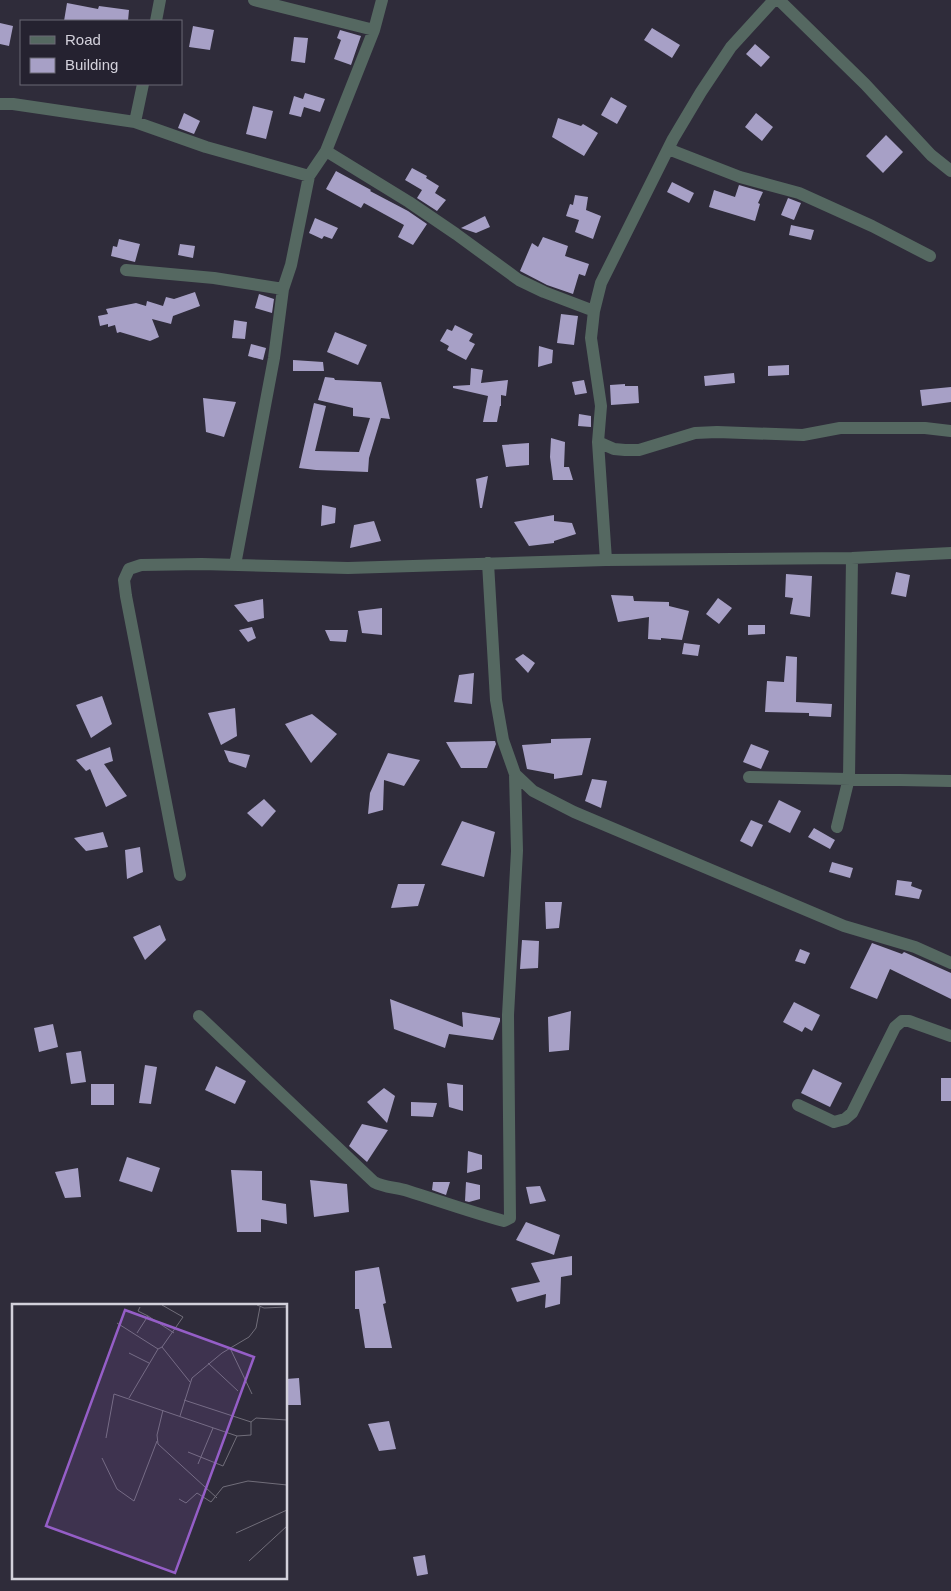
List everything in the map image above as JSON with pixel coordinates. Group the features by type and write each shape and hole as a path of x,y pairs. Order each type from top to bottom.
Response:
{"street":[{"path":"156,20 160,0"},
{"path":"254,0 374,30"},
{"path":"235,565 274,358 284,289 291,265 309,176 326,151 374,30 382,0"},
{"path":"606,560 598,442 601,406 591,338 594,311 601,283 668,149 701,92 731,47 774,0"},
{"path":"780,0 865,84 931,155 951,171"},
{"path":"135,122 143,85"},
{"path":"0,104 13,104 135,122 206,147 309,176"},
{"path":"668,149 740,177 799,193 872,226 930,256"},
{"path":"326,151 441,223 519,280 544,292 594,311"},
{"path":"126,270 214,278 284,289"},
{"path":"598,442 614,449 639,450 695,434 717,432 803,435 840,428 925,428 951,431"},
{"path":"180,875 126,596 124,580 129,569 141,565 348,568 606,560 852,558 951,553"},
{"path":"837,827 849,778 852,558"},
{"path":"199,1016 374,1182 384,1186 404,1189 504,1221 510,1218 508,1015 517,851 515,774 503,740 496,700 488,563"},
{"path":"515,774 533,791 574,812 844,926 915,947 951,963"},
{"path":"749,777 951,781"},
{"path":"798,1105 834,1122 845,1119 852,1114 895,1026 902,1021 909,1021 951,1036"}],"building":[{"path":"67,3 98,9 99,6 129,10 128,20 64,20"},
{"path":"0,23 13,26 9,46 0,44"},
{"path":"193,26 214,30 210,50 189,47"},
{"path":"652,28 680,45 672,58 644,40"},
{"path":"340,30 361,36 351,65 334,59 341,40 337,38"},
{"path":"294,37 308,38 305,63 291,61"},
{"path":"755,44 770,57 761,67 746,54"},
{"path":"305,93 325,99 320,112 304,107 301,117 289,114 294,96 303,99"},
{"path":"611,97 627,106 617,124 601,115"},
{"path":"253,106 273,111 266,139 246,134"},
{"path":"184,113 200,121 194,134 178,128"},
{"path":"756,113 773,127 762,141 745,127"},
{"path":"558,118 581,126 583,124 598,133 584,156 552,137"},
{"path":"886,135 903,152 883,173 866,156"},
{"path":"412,168 427,176 426,178 439,186 435,193 446,200 437,211 417,198 422,190 405,180"},
{"path":"336,171 408,211 427,224 413,245 398,237 404,225 364,203 361,208 326,189"},
{"path":"672,182 694,193 689,203 667,192"},
{"path":"739,185 763,192 758,203 760,204 755,221 709,207 714,190 735,197"},
{"path":"575,195 588,197 586,210 601,216 593,239 575,232 579,220 566,216 570,204 573,205"},
{"path":"788,198 801,203 794,220 781,215"},
{"path":"485,216 490,227 476,233 461,228"},
{"path":"315,218 338,228 332,239 324,236 322,239 309,233"},
{"path":"791,225 814,230 811,240 789,235"},
{"path":"543,237 568,246 565,256 589,264 585,276 579,274 573,294 547,285 520,271 532,243 538,247"},
{"path":"119,239 140,244 135,262 111,256 113,246 117,247"},
{"path":"180,244 195,246 193,258 178,255"},
{"path":"195,292 200,306 173,316 171,324 152,319 159,337 150,341 120,332 117,333 115,325 108,327 108,324 100,326 98,316 108,314 106,309 136,303 146,306 147,301 163,306 166,297 174,299"},
{"path":"259,294 274,299 272,313 255,308"},
{"path":"561,314 578,316 574,345 557,343"},
{"path":"234,320 247,322 245,339 232,338"},
{"path":"455,325 473,334 469,341 475,344 466,360 447,350 449,346 440,341 447,329 452,331"},
{"path":"335,332 367,345 358,365 327,352"},
{"path":"251,344 266,348 263,360 248,356"},
{"path":"539,346 553,350 552,363 538,367"},
{"path":"293,360 323,362 324,371 293,371"},
{"path":"789,365 789,375 768,376 768,366"},
{"path":"471,368 483,370 481,383 508,380 506,396 501,395 501,406 497,422 483,422 488,396 453,388 453,386 470,385"},
{"path":"734,373 735,383 705,386 704,376"},
{"path":"325,377 334,378 335,380 381,382 390,419 381,418 369,458 368,472 299,468 314,403 326,406 315,451 359,452 370,418 353,416 353,408 318,400"},
{"path":"584,380 587,393 575,395 572,382"},
{"path":"625,384 625,386 638,386 639,403 611,405 610,385"},
{"path":"951,387 951,402 922,406 920,390"},
{"path":"203,398 236,402 224,437 206,432"},
{"path":"579,414 591,416 591,427 578,426"},
{"path":"551,438 565,442 564,467 569,467 573,480 553,480 550,457"},
{"path":"529,443 529,465 506,467 502,445"},
{"path":"488,476 482,508 480,508 476,479"},
{"path":"322,505 336,508 335,523 321,526"},
{"path":"554,515 554,521 572,523 576,534 554,541 554,543 529,546 514,522"},
{"path":"374,521 381,541 350,548 354,525"},
{"path":"896,572 910,575 906,597 891,594"},
{"path":"786,574 812,576 810,617 790,614 793,598 785,597"},
{"path":"611,595 633,596 634,601 669,602 669,606 689,611 682,640 648,639 649,617 618,622"},
{"path":"718,598 732,608 719,624 706,614"},
{"path":"263,599 264,618 248,622 234,605"},
{"path":"382,608 382,635 362,633 358,611"},
{"path":"748,625 765,625 765,634 748,635"},
{"path":"252,627 256,638 248,642 239,630"},
{"path":"325,630 348,630 346,642 330,641"},
{"path":"684,643 700,645 698,656 682,654"},
{"path":"523,654 535,663 528,673 515,659"},
{"path":"786,656 797,657 796,702 832,704 831,717 809,716 809,713 765,712 767,681 784,682"},
{"path":"474,673 472,704 454,702 459,675"},
{"path":"102,696 112,724 91,738 76,705"},
{"path":"235,708 237,736 221,745 208,713"},
{"path":"312,714 337,734 311,763 285,724"},
{"path":"591,738 582,775 554,779 554,774 527,769 522,745 551,743 551,739"},
{"path":"495,741 496,744 487,768 461,768 446,742"},
{"path":"751,744 769,751 761,769 743,762"},
{"path":"110,747 113,761 104,764 127,796 106,807 90,769 86,771 76,760"},
{"path":"224,750 250,755 246,768 229,762"},
{"path":"388,753 420,760 404,786 384,780 383,810 368,814 370,793"},
{"path":"592,779 607,781 601,808 585,801"},
{"path":"264,799 276,811 262,827 247,813"},
{"path":"779,800 801,811 790,833 768,822"},
{"path":"751,820 763,825 752,847 740,841"},
{"path":"462,821 495,832 484,877 441,865"},
{"path":"814,828 835,840 830,849 808,837"},
{"path":"103,832 108,847 86,851 74,838"},
{"path":"140,847 143,872 127,879 125,850"},
{"path":"832,862 853,868 850,878 829,872"},
{"path":"897,880 912,882 911,886 922,890 919,899 895,895"},
{"path":"398,884 425,884 418,906 391,908"},
{"path":"545,902 562,902 559,928 546,929"},
{"path":"160,925 166,940 145,960 133,937"},
{"path":"522,940 539,941 538,968 520,969"},
{"path":"872,943 902,954 904,952 951,973 951,999 890,969 877,999 850,988"},
{"path":"800,949 810,953 805,964 795,961"},
{"path":"390,999 463,1027 462,1012 500,1018 500,1021 493,1040 449,1034 445,1048 394,1029"},
{"path":"794,1002 820,1015 812,1031 805,1027 802,1032 783,1022"},
{"path":"571,1011 569,1050 549,1052 548,1017"},
{"path":"53,1024 58,1047 39,1052 34,1028"},
{"path":"81,1051 86,1082 71,1084 66,1053"},
{"path":"145,1065 157,1067 151,1104 139,1103"},
{"path":"216,1066 246,1081 235,1104 205,1090"},
{"path":"813,1069 842,1083 830,1107 801,1093"},
{"path":"941,1078 951,1078 951,1101 941,1101"},
{"path":"447,1083 463,1085 463,1111 449,1107"},
{"path":"91,1084 114,1084 114,1105 91,1105"},
{"path":"384,1088 395,1096 387,1123 367,1102"},
{"path":"411,1102 437,1103 433,1117 411,1116"},
{"path":"362,1124 388,1130 367,1162 349,1146"},
{"path":"468,1151 482,1155 482,1169 467,1173"},
{"path":"127,1157 160,1168 152,1192 119,1181"},
{"path":"78,1168 81,1197 65,1198 55,1172"},
{"path":"231,1170 262,1171 262,1200 286,1204 287,1224 261,1219 261,1232 237,1232"},
{"path":"310,1180 347,1184 349,1212 314,1217"},
{"path":"433,1182 450,1182 446,1195 432,1190"},
{"path":"466,1182 480,1185 480,1199 469,1202 465,1201"},
{"path":"540,1186 546,1201 530,1204 526,1187"},
{"path":"526,1222 560,1235 554,1255 516,1240"},
{"path":"572,1256 572,1275 561,1277 560,1304 545,1308 546,1294 517,1302 511,1288 540,1282 531,1263"},
{"path":"379,1267 386,1303 383,1304 392,1348 365,1348 359,1309 355,1309 355,1271"},
{"path":"299,1378 301,1405 288,1405 288,1379"},
{"path":"389,1421 396,1449 379,1451 368,1424"},
{"path":"425,1555 428,1574 417,1576 413,1557"}]}
